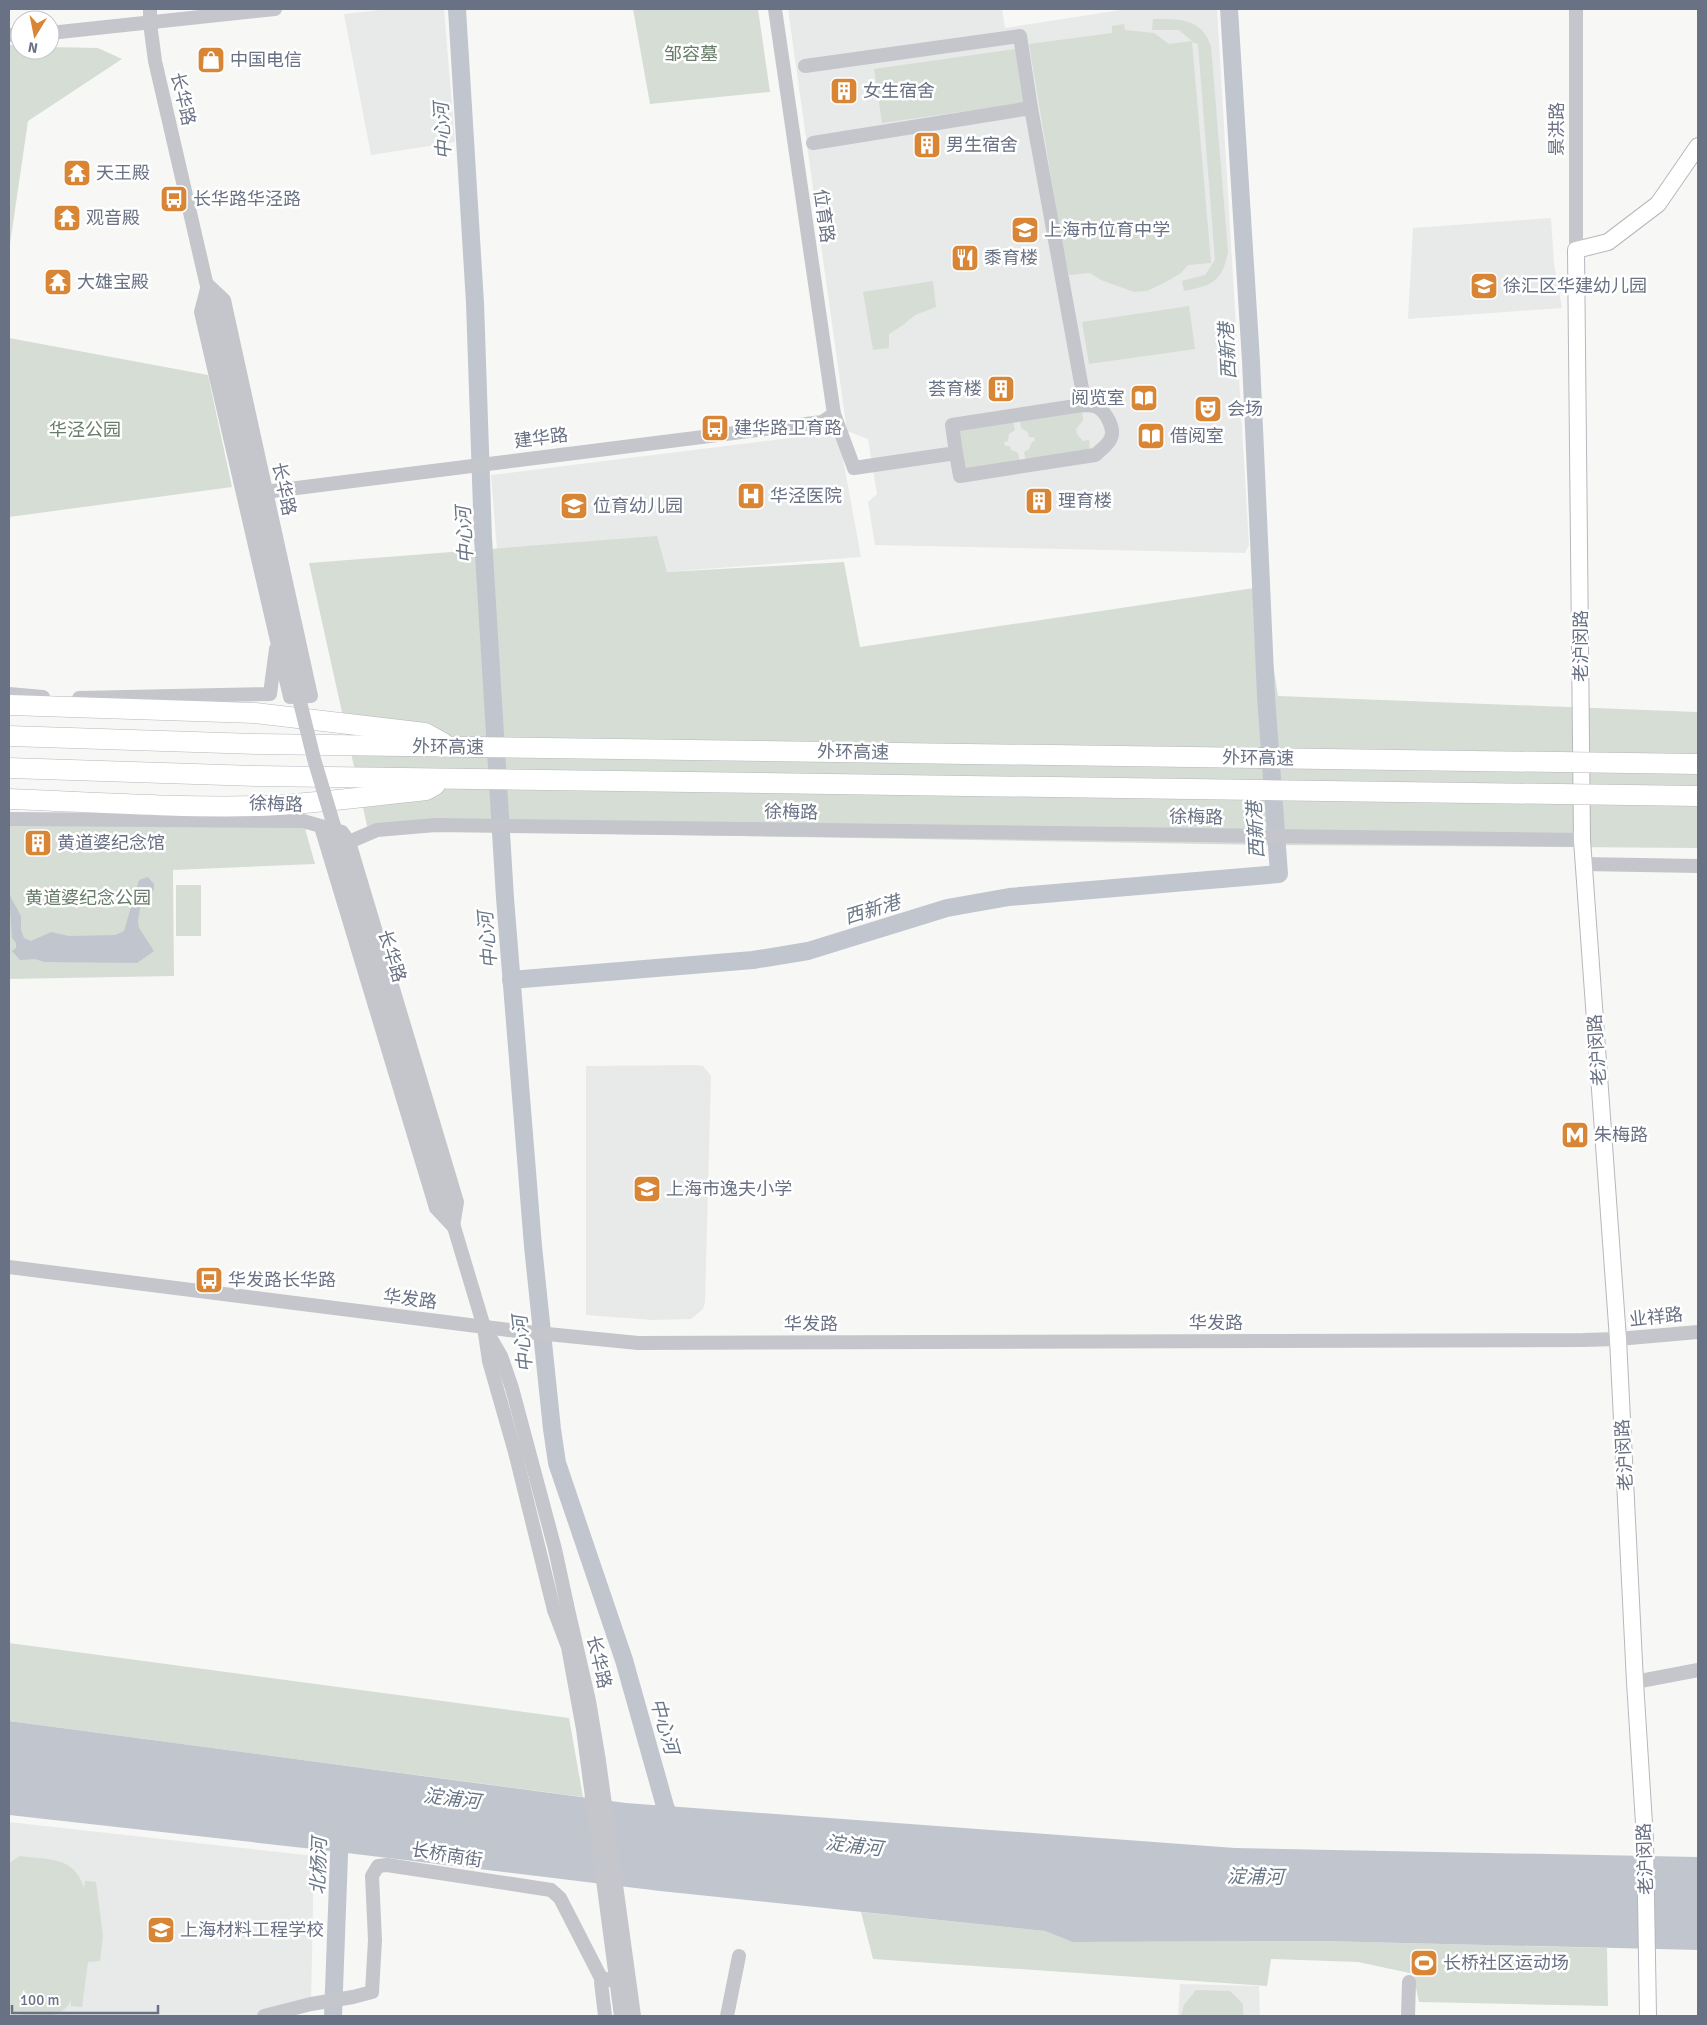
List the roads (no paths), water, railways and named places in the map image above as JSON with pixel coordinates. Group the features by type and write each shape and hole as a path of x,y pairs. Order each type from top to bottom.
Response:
{"highway":[{"path":"9,705 277,715 425,733 449,746"},
{"name":"外环高速","path":"9,736 185,743 1698,764"},
{"name":"外环高速","path":"9,768 175,774 447,779 1698,796"},
{"path":"9,799 174,805 282,805 426,790 447,779"}],"main road":[{"path":"1576,250 1608,242 1658,204 1698,146"},
{"name":"老沪闵路","path":"1576,250 1582,840 1618,1340 1635,1682 1645,1839 1648,2016"}],"street":[{"name":"长华路","path":"150,9 155,61 208,285 314,760 484,1327 488,1361 589,1700 634,2016"},
{"path":"60,32 275,9"},
{"name":"位育路","path":"775,9 834,414 854,468 956,452"},
{"name":"景洪路","path":"1576,9 1576,250"},
{"path":"805,66 1020,36 1031,108 1085,405"},
{"path":"813,143 1031,108"},
{"name":"长华路","path":"208,285 224,300 311,696 290,697 202,312 208,285"},
{"path":"1085,405 1096,406 1104,413 1113,430 1111,438 1095,454 960,476 956,452 952,425 1085,405"},
{"name":"建华路","path":"265,492 822,422 834,414"},
{"path":"9,694 58,699 270,694 277,641"},
{"name":"徐梅路","path":"9,819 303,821 342,832 349,842 377,830 436,825 1582,840"},
{"name":"长华路","path":"321,827 436,1208 453,1226"},
{"name":"长华路","path":"349,842 457,1202 453,1226"},
{"path":"1583,864 1698,866"},
{"name":"华发路","path":"9,1267 569,1337 674,1343 1618,1340"},
{"name":"业祥路","path":"1618,1340 1698,1332"},
{"name":"长华路","path":"561,1608 601,1909 613,2016"},
{"name":"长华路","path":"561,1608 583,1729 621,2016"},
{"path":"1635,1682 1698,1670"},
{"name":"长桥南街","path":"264,2016 319,2002 372,1992 375,1940 372,1876 378,1866 387,1865 551,1890 560,1898 600,1976 604,1979"},
{"path":"727,2016 739,1956"},
{"path":"605,2016 601,1982 604,1979 631,1977 635,1979 640,2016"},
{"path":"1408,2016 1409,1982"}],"water":[{"path":"148,877 154,884 154,890 145,895 141,902 138,921 139,928 154,951 137,963 20,960 12,951 16,948 16,943 12,938 9,894 21,916 21,930 24,938 31,941 51,932 69,936 115,935 124,931 139,880"},
{"name":"淀浦河","path":"9,1721 626,1803 1235,1848 1698,1857 1698,1950 1321,1941 1072,1942 1045,1931 660,1891 322,1850 9,1815"}],"waterway":[{"name":"中心河","path":"457,9 475,303 483,538 505,898 533,1246 552,1429 557,1463 624,1660 665,1806 674,1829"},
{"name":"西新港","path":"511,980 753,960 808,951 947,908 1009,897 1279,874 1266,696 1251,361 1229,9"},
{"name":"北杨河","path":"333,2016 340,1829"}],"place":[{"name":"中国电信","path":"211,60"},
{"name":"女生宿舍","path":"844,91"},
{"name":"男生宿舍","path":"927,145"},
{"name":"天王殿","path":"77,173"},
{"name":"长华路华泾路","path":"174,199"},
{"name":"观音殿","path":"67,218"},
{"name":"上海市位育中学","path":"1025,230"},
{"name":"黍育楼","path":"965,258"},
{"name":"大雄宝殿","path":"58,282"},
{"name":"徐汇区华建幼儿园","path":"1484,286"},
{"name":"荟育楼","path":"1001,389"},
{"name":"阅览室","path":"1144,398"},
{"name":"会场","path":"1208,409"},
{"name":"建华路卫育路","path":"715,428"},
{"name":"借阅室","path":"1151,436"},
{"name":"华泾医院","path":"751,496"},
{"name":"理育楼","path":"1039,501"},
{"name":"位育幼儿园","path":"574,506"},
{"name":"黄道婆纪念馆","path":"38,843"},
{"name":"朱梅路","path":"1575,1135"},
{"name":"上海市逸夫小学","path":"647,1189"},
{"name":"华发路长华路","path":"209,1280"},
{"name":"上海材料工程学校","path":"161,1930"},
{"name":"长桥社区运动场","path":"1424,1963"}],"park label":[{"name":"邹容墓","path":"691,54"},
{"name":"华泾公园","path":"85,430"},
{"name":"黄道婆纪念公园","path":"88,898"}]}
